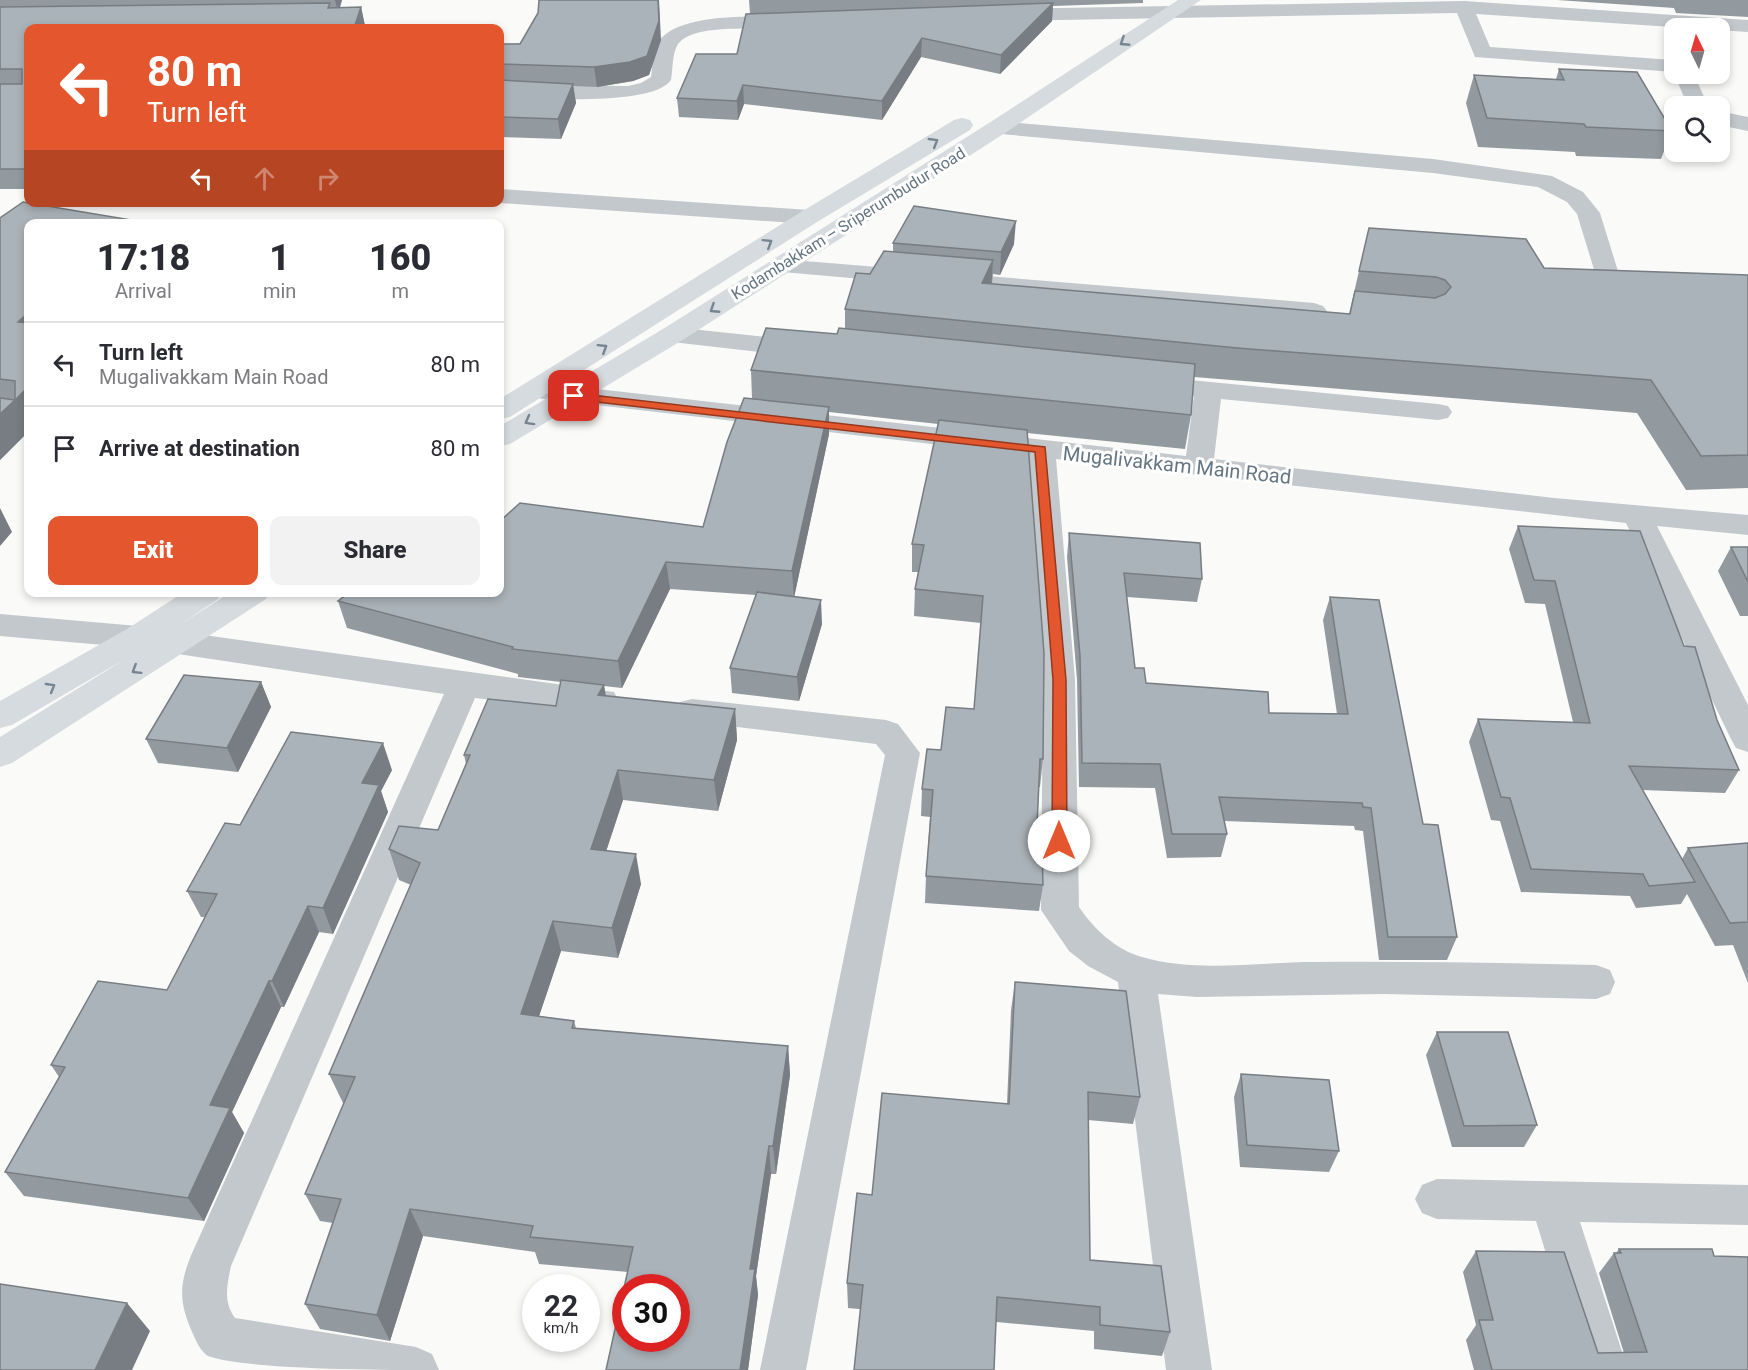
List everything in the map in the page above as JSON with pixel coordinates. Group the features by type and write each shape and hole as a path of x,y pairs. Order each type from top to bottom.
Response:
{"main road":[{"name":"Kodambakkam – Sriperumbudur Road","path":"504,409 809,217 976,117 1140,12 1179,3"},
{"name":"Kodambakkam – Sriperumbudur Road","path":"504,436 574,396 672,335 997,128 1179,3"},
{"path":"0,716 138,637 199,597"},
{"path":"0,754 178,644 248,597"}],"street":[{"path":"1179,3 1464,7 1748,26"},
{"path":"1464,7 1482,53 1664,65"},
{"path":"993,16 1140,12"},
{"path":"504,91 628,92 648,88 661,80 668,43 678,32 708,26 814,21"},
{"path":"1730,120 1748,124"},
{"path":"997,128 1433,166 1545,181 1575,197 1588,213 1609,284"},
{"path":"504,196 809,217"},
{"path":"780,266 1332,313"},
{"path":"672,335 831,351"},
{"path":"1125,381 1438,412"},
{"name":"Mugalivakkam Main Road","path":"536,390 1199,467 1748,525"},
{"path":"1199,467 1208,390"},
{"path":"1041,449 1059,680 1060,910 1073,932 1096,953 1136,972 1173,979 1378,977 1596,982"},
{"path":"1637,515 1748,740"},
{"path":"0,625 138,637 464,685 886,733 903,753 783,1370"},
{"path":"416,1370 222,1339 206,1317 202,1294 209,1266 464,685"},
{"path":"1136,972 1189,1370"},
{"path":"1437,1200 1748,1205"},
{"path":"1552,1202 1605,1370"}],"building":[{"path":"539,0 658,0 659,21 647,56 630,62 594,67 504,64 504,44 520,44 538,13"},
{"path":"330,3 328,8 361,7 355,24 24,24 24,169 0,169 0,84 22,84 22,69 0,69 0,7"},
{"path":"1053,3 1001,55 922,38 882,101 743,85 737,101 677,98 696,54 737,54 746,14"},
{"path":"1559,69 1637,72 1664,118 1664,131 1586,127 1584,124 1487,118 1474,75 1564,80"},
{"path":"504,80 573,84 558,119 504,117"},
{"path":"23,202 24,207 53,207 125,219 24,219 24,317 18,322 24,323 24,391 15,400 15,381 0,379 0,218"},
{"path":"914,206 1016,221 1001,252 893,243"},
{"path":"1369,228 1526,239 1544,268 1748,275 1748,455 1701,456 1651,380 1237,348 845,309 856,273 870,274 884,251 993,260 982,283 1350,314 1355,291 1435,298 1445,294 1451,287 1445,280 1436,277 1359,271"},
{"path":"766,328 837,334 839,328 1195,364 1191,415 751,370"},
{"path":"0,398 15,400 0,414"},
{"path":"744,398 829,407 792,571 666,562 618,661 512,649 513,647 338,601 343,597 504,597 504,517 520,503 703,527 727,442"},
{"path":"939,420 1027,430 1044,653 1043,759 1040,759 1036,848 1042,848 1043,885 926,876 933,790 922,789 927,749 941,750 946,707 974,709 983,596 915,589 924,545 912,544"},
{"path":"1518,526 1640,531 1684,646 1695,647 1717,720 1739,770 1629,766 1695,882 1649,886 1643,874 1531,869 1510,798 1501,797 1478,719 1590,723 1555,581 1534,580"},
{"path":"1069,533 1200,543 1202,579 1124,573 1135,668 1144,668 1146,683 1268,692 1269,713 1348,714 1330,597 1379,600 1423,824 1438,825 1457,937 1388,937 1371,808 1363,807 1362,803 1219,797 1227,834 1172,834 1160,764 1082,763 1080,656"},
{"path":"1731,547 1748,547 1748,582"},
{"path":"757,592 821,600 797,677 730,668"},
{"path":"184,675 261,682 227,748 146,739"},
{"path":"561,680 604,685 598,695 735,709 714,780 618,770 591,849 636,854 612,928 553,921 521,1014 574,1021 572,1028 788,1046 773,1146 769,1146 750,1269 755,1269 740,1370 606,1370 612,1343 612,1352 690,1352 690,1274 627,1274 633,1247 530,1237 533,1226 410,1209 377,1315 305,1304 341,1199 305,1194 355,1077 329,1074 420,863 389,849 399,826 438,830 470,755 464,755 488,699 556,706"},
{"path":"291,732 383,743 362,783 379,785 323,908 308,906 272,981 269,981 210,1105 230,1108 188,1198 5,1172 65,1067 51,1065 98,981 167,990 217,894 187,891 225,823 240,825"},
{"path":"1748,843 1748,922 1730,923 1688,848"},
{"path":"1015,982 1126,991 1140,1097 1088,1092 1090,1260 1161,1266 1170,1332 1100,1325 1100,1307 997,1297 994,1370 854,1370 863,1285 847,1283 857,1193 872,1195 882,1093 1009,1104"},
{"path":"1437,1032 1508,1032 1537,1125 1464,1126"},
{"path":"1241,1074 1329,1080 1339,1151 1247,1145"},
{"path":"1619,1249 1712,1249 1714,1256 1748,1257 1748,1370 1492,1370 1479,1320 1493,1320 1476,1251 1564,1252 1598,1353 1647,1352 1614,1253 1621,1253"},
{"path":"0,1284 127,1303 95,1370 0,1370"}],"route":[{"path":"574,396 1041,449 1059,680 1059,841"}]}
